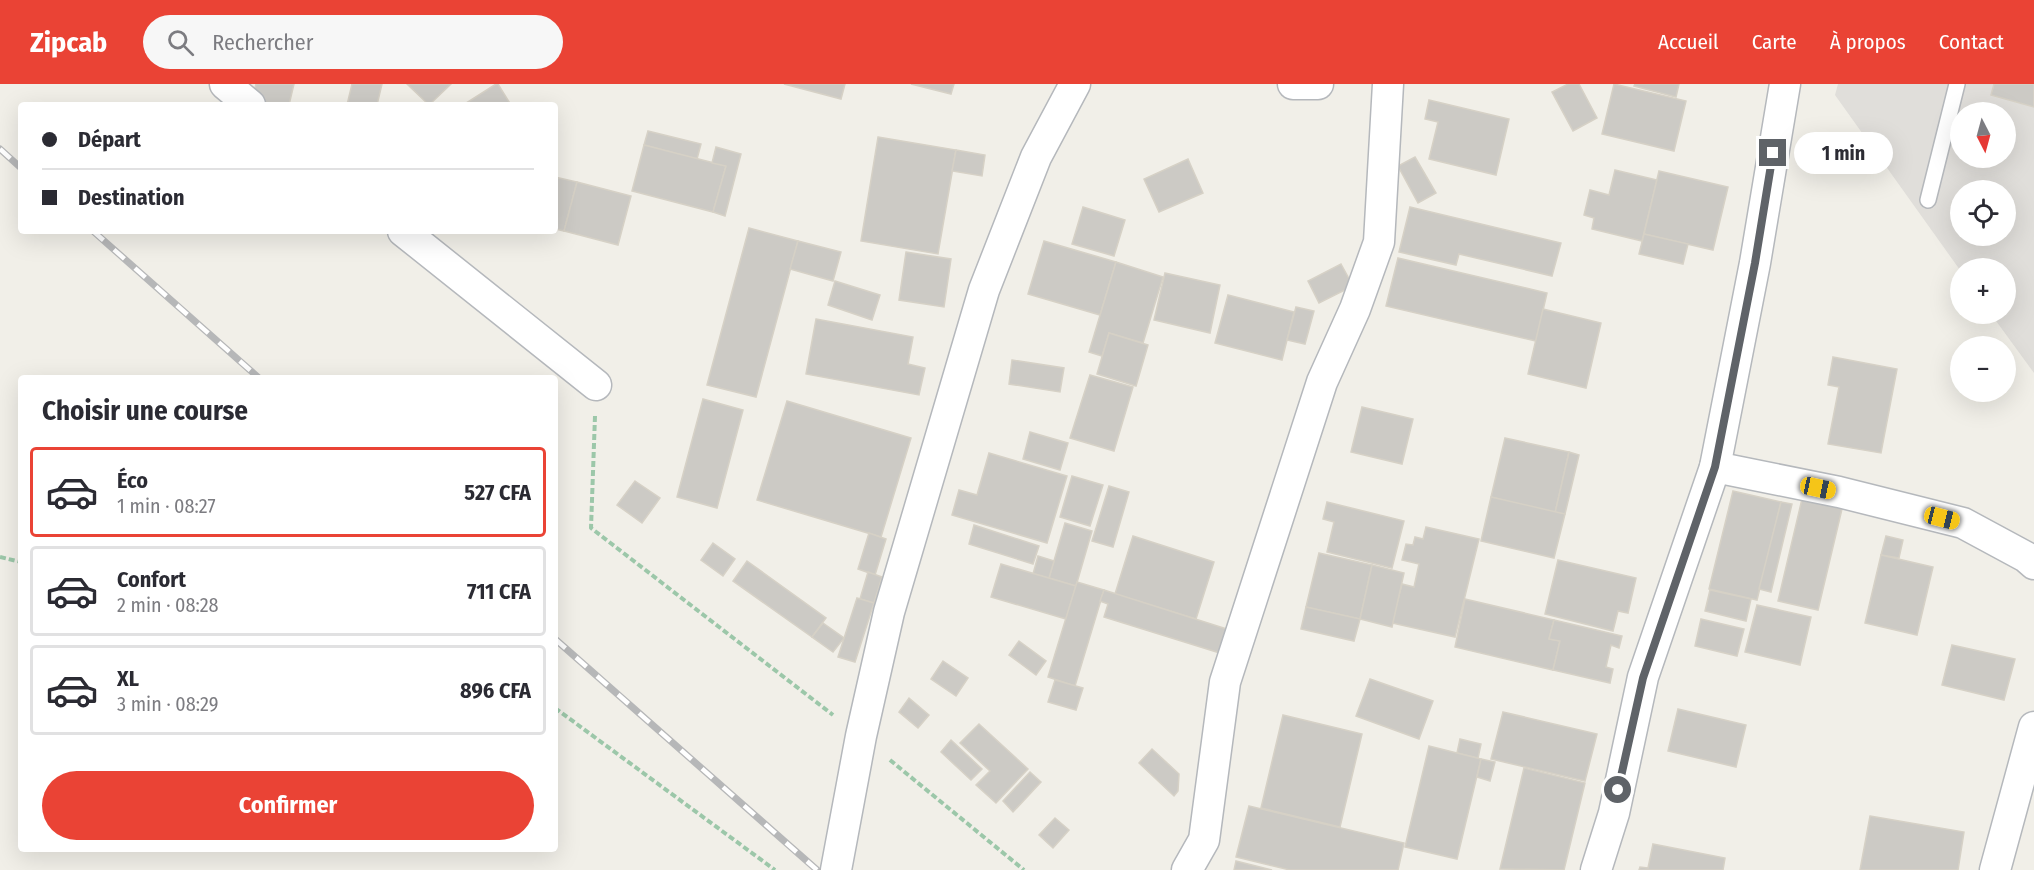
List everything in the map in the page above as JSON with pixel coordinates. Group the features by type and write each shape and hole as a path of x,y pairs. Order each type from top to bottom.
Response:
{"street":[{"path":"225,84 246,102"},
{"path":"836,870 861,736 889,612 984,290 1036,158 1075,84"},
{"path":"1293,84 1318,84"},
{"path":"1187,870 1204,840 1225,682 1322,382 1355,309 1379,242 1388,84"},
{"path":"1596,870 1614,813 1643,678 1715,467 1755,263 1785,84"},
{"path":"407,234 597,385"},
{"path":"1715,467 1839,492 1963,523 2026,556 2034,564"},
{"path":"1995,870 2034,727"},
{"path":"2003,837 2034,807"}],"lane":[{"path":"1928,200 1957,84"}],"path":[{"path":"597,385 591,528 861,736 1024,870"},
{"path":"0,557 18,561"},
{"path":"558,710 775,870"}],"shaded area":[{"path":"1838,84 2034,84 2034,373 2016,348 2016,336 2007,336 1998,324 2016,324 2016,258 1951,258 1835,95"}],"building":[{"path":"256,84 294,84 290,102 251,102"},
{"path":"352,84 382,84 378,102 348,102"},
{"path":"407,84 451,84 432,102 426,102"},
{"path":"496,84 509,102 468,102"},
{"path":"784,84 845,84 841,99"},
{"path":"911,84 954,84 951,94"},
{"path":"1568,84 1579,84 1597,118 1573,131 1552,92"},
{"path":"1614,84 1686,101 1674,151 1602,134"},
{"path":"1635,84 1679,84 1676,97 1634,86"},
{"path":"1994,84 2034,84 2034,107 1991,95"},
{"path":"1429,100 1509,119 1496,175 1429,159 1438,122 1425,119"},
{"path":"648,131 701,144 697,159 644,145"},
{"path":"878,137 956,150 938,254 861,241"},
{"path":"644,145 726,166 713,212 632,191"},
{"path":"716,147 741,154 725,216 713,212 726,166 712,163"},
{"path":"956,150 985,155 982,176 952,171"},
{"path":"1415,157 1436,193 1418,203 1398,166"},
{"path":"1188,159 1203,193 1159,212 1144,179"},
{"path":"1615,170 1657,180 1642,241 1592,229 1594,218 1584,215 1590,190 1609,195"},
{"path":"1659,171 1728,187 1713,250 1644,234"},
{"path":"558,178 577,182 564,231 558,230"},
{"path":"577,182 631,196 618,245 564,231"},
{"path":"1083,207 1125,220 1114,256 1072,244"},
{"path":"1410,207 1561,243 1552,276 1459,254 1456,265 1399,252"},
{"path":"749,228 798,241 756,397 707,385"},
{"path":"1644,234 1688,244 1683,264 1639,254"},
{"path":"798,241 841,252 833,281 790,269"},
{"path":"1044,241 1116,262 1100,315 1028,294"},
{"path":"906,252 951,259 944,307 899,300"},
{"path":"1398,258 1547,293 1536,341 1386,306"},
{"path":"1116,262 1163,277 1143,343 1109,333 1102,356 1089,352"},
{"path":"1341,264 1353,286 1319,303 1308,281"},
{"path":"1165,273 1220,285 1210,333 1154,320"},
{"path":"835,281 880,295 872,320 828,305"},
{"path":"1228,295 1294,312 1282,360 1215,343"},
{"path":"1296,307 1314,311 1305,344 1287,340"},
{"path":"1543,309 1601,323 1586,388 1528,374"},
{"path":"816,319 913,337 908,364 925,368 919,395 806,374"},
{"path":"1109,333 1148,345 1136,386 1097,374"},
{"path":"1833,357 1897,369 1881,453 1828,444 1839,387 1828,385"},
{"path":"1012,360 1064,368 1060,392 1009,384"},
{"path":"1090,375 1133,387 1114,451 1070,438"},
{"path":"703,399 743,410 717,508 677,497"},
{"path":"787,401 911,438 881,537 757,500"},
{"path":"1362,407 1413,419 1402,464 1351,452"},
{"path":"1030,432 1068,443 1060,470 1023,459"},
{"path":"1505,438 1569,452 1555,513 1491,497"},
{"path":"1569,452 1579,455 1565,514 1555,513"},
{"path":"989,453 1067,476 1047,543 952,515 959,490 977,495"},
{"path":"1072,476 1103,485 1090,526 1060,517"},
{"path":"635,481 660,498 642,523 617,505"},
{"path":"1109,486 1129,492 1113,547 1092,541"},
{"path":"1733,491 1781,502 1757,600 1709,589"},
{"path":"1491,497 1565,514 1554,558 1481,541"},
{"path":"1802,499 1842,509 1818,610 1778,601"},
{"path":"1327,502 1404,521 1392,568 1327,552 1334,522 1323,519"},
{"path":"1781,502 1792,504 1771,592 1759,589"},
{"path":"1065,523 1092,531 1076,586 1049,578"},
{"path":"974,525 1039,546 1033,564 969,544"},
{"path":"1426,527 1479,539 1455,637 1392,623 1402,584 1414,587 1419,564 1402,560 1406,544 1413,545 1415,537 1423,539"},
{"path":"869,533 886,539 875,575 858,569"},
{"path":"1133,536 1214,562 1196,619 1115,594"},
{"path":"1886,536 1903,540 1899,558 1881,555"},
{"path":"713,543 735,559 723,576 701,560"},
{"path":"1319,553 1372,565 1360,619 1306,607"},
{"path":"1881,555 1933,567 1917,635 1865,623"},
{"path":"1038,556 1054,561 1049,578 1033,574"},
{"path":"1558,560 1636,578 1628,613 1618,611 1613,631 1545,614"},
{"path":"747,561 826,618 812,637 733,581"},
{"path":"1001,564 1076,586 1066,619 991,597"},
{"path":"1372,565 1404,573 1392,627 1360,619"},
{"path":"868,572 882,577 874,603 860,599"},
{"path":"1077,582 1104,590 1075,686 1048,677"},
{"path":"1104,590 1230,630 1223,654 1104,617 1108,604 1100,601"},
{"path":"1710,590 1751,599 1746,621 1705,611"},
{"path":"857,598 874,603 855,662 838,657"},
{"path":"1465,599 1554,620 1549,639 1560,641 1553,670 1455,647"},
{"path":"1757,605 1811,617 1800,665 1745,652"},
{"path":"1306,607 1360,619 1354,641 1301,629"},
{"path":"1701,619 1744,629 1737,656 1695,646"},
{"path":"1554,620 1622,636 1619,648 1611,645 1606,667 1613,669 1610,683 1553,670 1560,641 1549,639"},
{"path":"823,623 844,638 833,652 812,637"},
{"path":"1019,641 1046,661 1036,675 1009,655"},
{"path":"1952,645 2015,659 2004,700 1942,685"},
{"path":"943,661 968,678 956,696 931,679"},
{"path":"1370,679 1433,701 1419,739 1356,716"},
{"path":"1055,680 1083,688 1076,710 1048,702"},
{"path":"909,698 929,715 918,728 899,712"},
{"path":"1678,709 1746,725 1736,767 1668,751"},
{"path":"1503,712 1597,734 1585,781 1491,759"},
{"path":"1283,715 1362,734 1340,827 1261,808"},
{"path":"979,724 1028,769 996,803 976,785 990,771 960,743"},
{"path":"1460,739 1481,744 1478,758 1457,753"},
{"path":"951,740 982,769 971,780 941,752"},
{"path":"1429,746 1481,759 1457,859 1405,847"},
{"path":"1152,749 1179,774 1178,791 1174,796 1139,763"},
{"path":"1481,759 1495,762 1490,781 1477,777"},
{"path":"1524,768 1585,783 1564,870 1500,869"},
{"path":"1030,772 1041,782 1013,812 1003,801"},
{"path":"1249,806 1404,843 1398,870 1290,870 1236,857"},
{"path":"1870,816 1964,832 1958,870 1860,870"},
{"path":"1055,818 1069,830 1053,848 1039,835"},
{"path":"1653,844 1725,858 1723,870 1639,870 1640,867 1648,868"},
{"path":"1236,861 1272,870 1234,870"}],"railway":[{"path":"0,149 18,165"},
{"path":"96,234 256,375"},
{"path":"558,642 817,870"}],"route":[{"path":"1618,790 1643,678 1715,467 1755,263 1773,153"}]}
